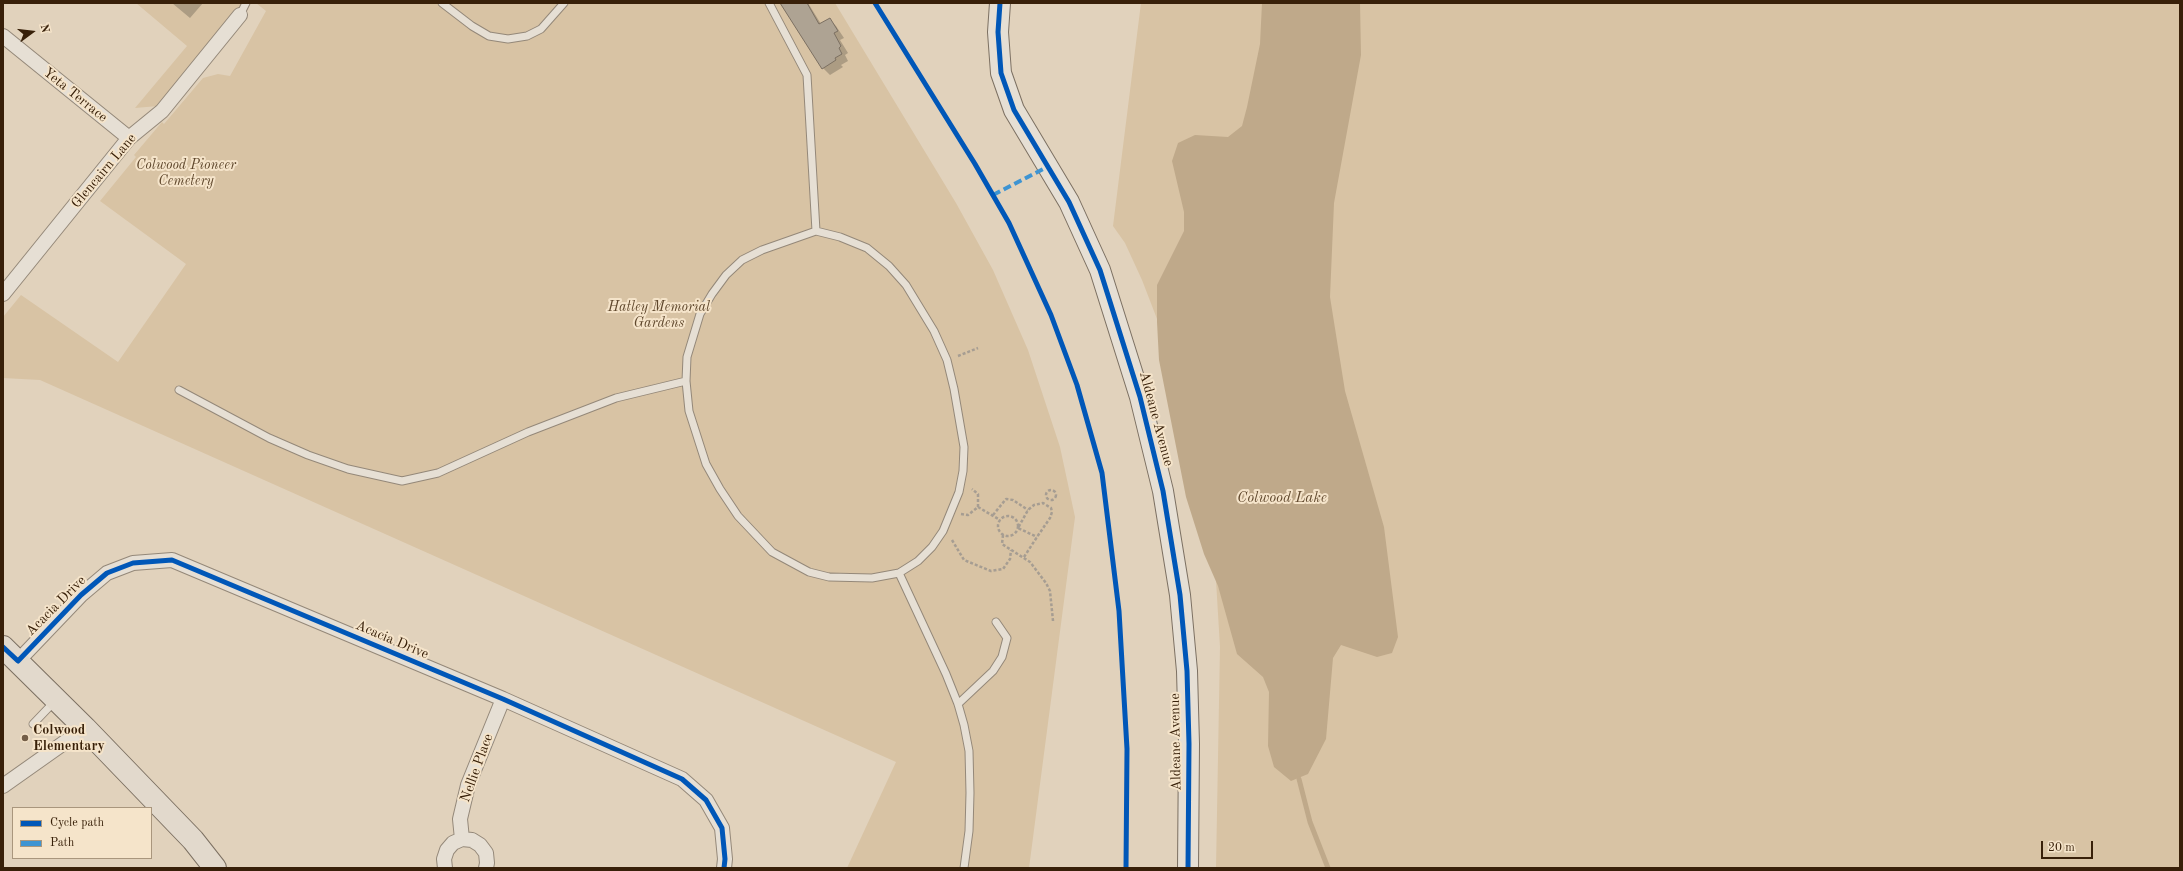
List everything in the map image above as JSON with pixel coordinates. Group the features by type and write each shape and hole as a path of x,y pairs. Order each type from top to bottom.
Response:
{"main road":[{"path":"10,654 85,728 193,840 215,868"}],"street":[{"name":"Aldeane Avenue","path":"1000,3 998,32 1001,73 1014,110 1069,202 1100,270 1140,397 1163,491 1180,595 1187,671 1189,744 1188,868"},
{"name":"Glencairn Lane","path":"3,294 129,138 162,111 243,9"},
{"name":"Yeta Terrace","path":"3,36 129,138"},
{"name":"Acacia Drive","path":"10,654 107,574 133,563 172,560 503,699 682,779 706,800 722,828 726,859 724,868"},
{"name":"Nellie Place","path":"462,839 460,819 468,785 503,699"},
{"path":"3,786 85,728"},
{"path":"445,868 444,859 447,850 453,843 462,839 472,840 480,845 486,853 486,868"}],"lane":[{"path":"442,3 472,26 489,36 508,39 527,36 541,29 564,3"},
{"path":"769,3 799,55 807,74 816,231"},
{"path":"816,231 840,237 867,248 889,266 906,285 920,307 934,331 946,360 960,418 964,447 960,486 943,531 918,561 900,574 872,578 829,577 809,572 772,552 738,516 720,490 706,464 696,438 689,411 686,381 687,357 700,314 726,275 742,260 762,250 816,231"},
{"path":"179,390 269,438 308,455 348,469 402,481 438,473 536,429 616,398 686,381"},
{"path":"900,574 958,704 968,751 970,793 969,831 964,868"},
{"path":"958,704 993,671 1002,657 1007,638 996,622"},
{"path":"33,724 57,700"}],"path":[{"path":"946,360 978,348"},
{"path":"1047,504 1049,500 1056,497 1053,490 1046,493 1049,500"},
{"path":"993,515 1006,499 1017,502 1028,510"},
{"path":"1003,535 1010,536 1018,528 1028,510 1038,504 1047,504"},
{"path":"1024,557 1052,512 1047,504"},
{"path":"978,507 1000,520"},
{"path":"1000,520 1011,517 1017,523 1018,528"},
{"path":"1000,520 998,528 1003,535 1002,544 1024,557 1036,568 1050,592 1053,621"},
{"path":"1018,528 1037,536"},
{"path":"943,531 954,542 964,560 991,571 1003,569 1010,559 1011,550"}],"green space":[{"path":"136,3 245,3 158,106 135,108 187,46"},
{"name":"Hatley Memorial Gardens","path":"256,3 835,3 956,203 993,270 1028,350 1060,447 1075,517 1029,868 847,868 896,762 40,380 3,378 3,317 21,295 118,362 186,264 100,201 136,157 134,155 162,122 164,124 203,78 218,74 230,76 266,11"},
{"path":"1141,3 2180,3 2180,868 1216,868 1220,647 1214,547 1174,363 1142,280 1125,243 1113,226"}],"water":[{"name":"Colwood Lake","path":"1262,3 1360,3 1361,55 1334,203 1330,297 1345,391 1384,527 1398,637 1392,653 1377,657 1341,645 1333,658 1326,739 1308,774 1291,781 1274,767 1268,746 1269,692 1263,677 1237,654 1218,586 1204,554 1186,497 1159,360 1157,322 1157,285 1184,231 1184,212 1172,161 1178,143 1195,135 1228,137 1242,126 1260,44"}],"building":[{"path":"780,3 807,3 819,24 830,18 838,31 834,33 841,46 839,48 842,54 822,69"}],"waterway":[{"path":"1299,779 1310,822 1328,868"}],"marked path":[{"path":"993,195 1049,166"}],"cycle path":[{"path":"875,3 975,164 1009,223 1051,315 1077,385 1102,473 1119,611 1127,749 1126,868"},
{"path":"1000,3 998,32 1001,73 1014,110 1069,202 1100,270 1140,397 1163,491 1180,595 1187,671 1189,744 1188,868"},
{"path":"3,647 18,661 81,595 107,573 133,563 172,560 503,699 682,779 706,800 722,828 725,859 724,868"}],"place":[{"name":"Colwood Elementary","path":"25,738"}],"park label":[{"name":"Colwood Pioneer Cemetery","path":"186,174"}]}
